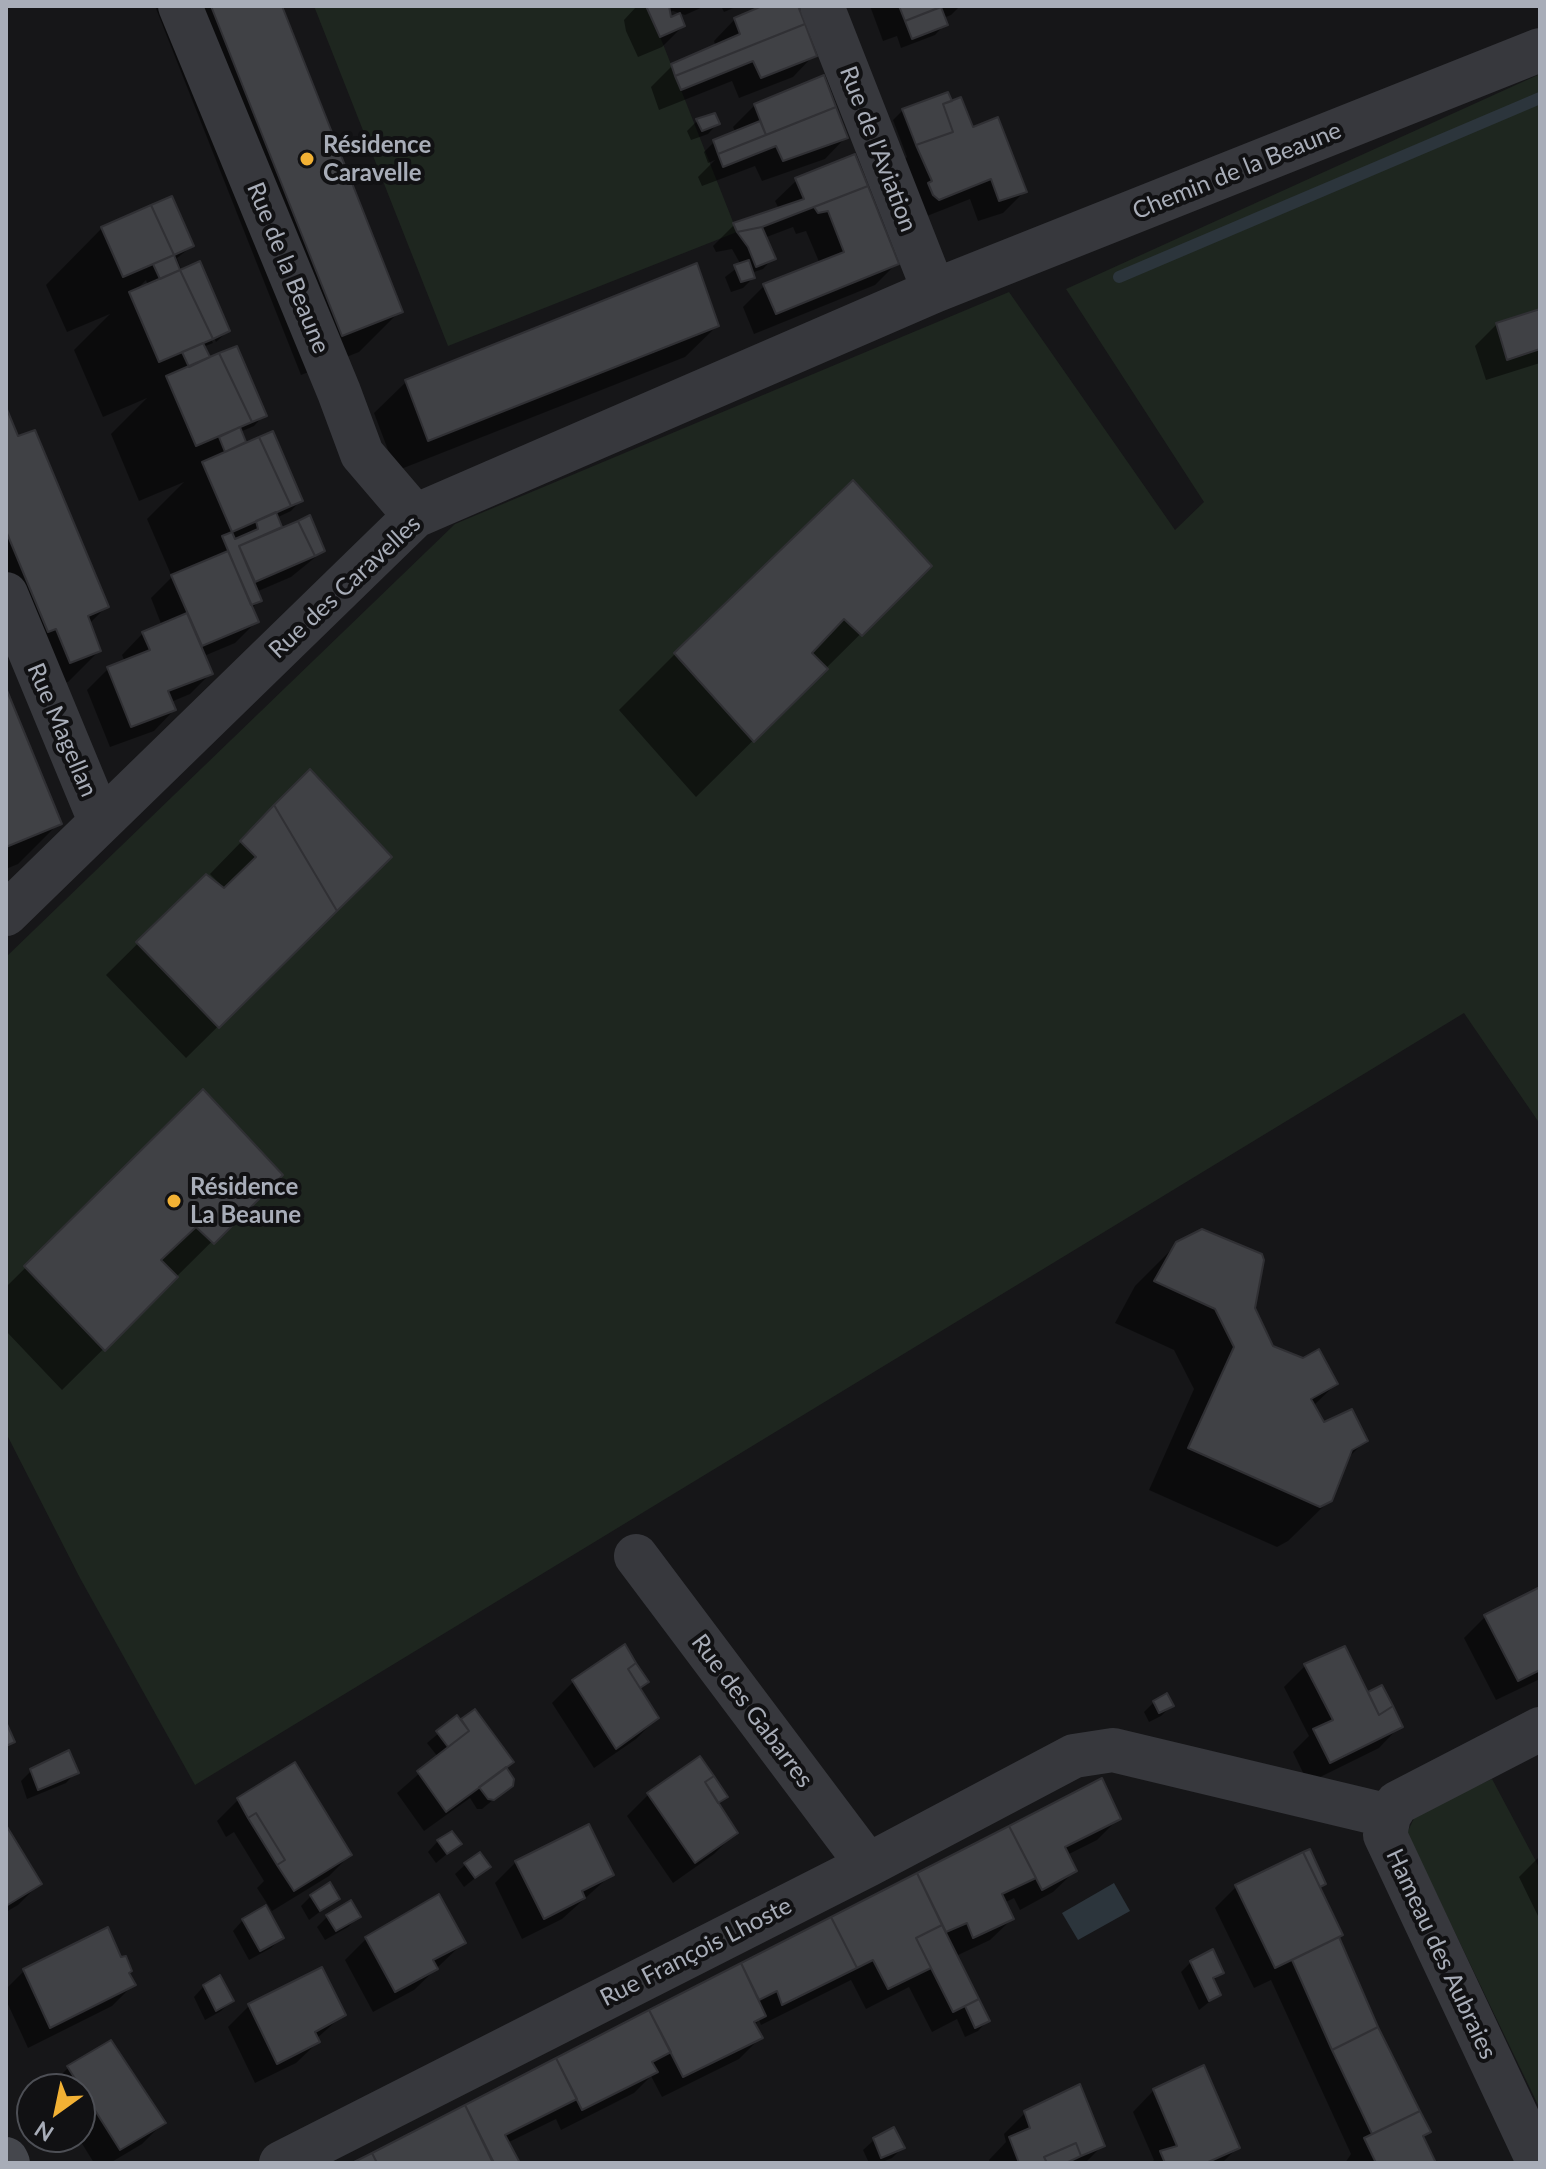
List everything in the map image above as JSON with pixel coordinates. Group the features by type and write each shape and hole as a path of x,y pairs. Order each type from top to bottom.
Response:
{"street":[{"name":"Rue de la Beaune","path":"180,6 362,454 415,516"},
{"name":"Rue de l'Aviation","path":"822,6 934,291"},
{"name":"Chemin de la Beaune","path":"934,291 1540,50"},
{"name":"Rue des Caravelles","path":"6,914 415,516 934,291"},
{"name":"Rue Magellan","path":"6,594 100,821"},
{"name":"Rue des Gabarres","path":"636,1556 868,1865"},
{"name":"Hameau des Aubraies","path":"1539,2163 1385,1835 1389,1816 1397,1803 1540,1729"},
{"name":"Rue François Lhoste","path":"281,2163 868,1865 1074,1756 1113,1750 1389,1816"}],"shaded area":[{"path":"314,6 648,6 737,232 448,346"},
{"path":"1540,74 1540,1124 1464,1013 195,1785 80,1578 6,1433 6,957 455,524 1009,292 1175,530 1204,502 1066,289"},
{"path":"1492,1779 1540,1869 1540,2109 1407,1833 1417,1812"},
{"path":"1114,1883 1130,1911 1078,1940 1062,1913"}],"building":[{"name":"Résidence Caravelle","path":"211,6 282,6 403,312 342,336"},
{"path":"646,6 669,6 671,17 680,13 685,26 660,37"},
{"path":"762,6 798,6 805,24 675,76 671,64 740,34 734,18"},
{"path":"899,6 943,6 905,21"},
{"path":"941,7 948,25 912,39 905,21"},
{"path":"805,24 817,56 761,78 753,61 681,90 675,76"},
{"path":"824,75 836,107 766,135 754,104"},
{"path":"948,92 952,101 943,104 953,132 916,145 902,109"},
{"path":"961,97 973,127 998,117 1027,192 999,201 991,179 939,200 933,195 928,183 932,181 916,145 953,132 943,104"},
{"path":"836,107 848,138 783,161 776,146 723,167 718,154"},
{"path":"715,113 720,124 702,131 696,119"},
{"path":"760,121 766,135 718,154 713,140"},
{"path":"855,154 868,186 762,227 737,232 733,223 804,199 795,178"},
{"path":"868,186 899,264 776,314 763,284 844,252 828,211 818,213 814,207"},
{"path":"172,196 194,246 174,255 151,205"},
{"path":"151,205 174,255 123,277 101,227"},
{"path":"762,227 776,259 756,267 748,247 737,232"},
{"path":"174,255 180,270 160,279 153,264"},
{"path":"749,260 755,278 741,282 734,265"},
{"path":"200,261 230,331 213,339 180,270"},
{"path":"697,263 719,326 428,441 405,380"},
{"path":"180,270 213,339 159,362 129,292"},
{"path":"1540,309 1540,349 1507,360 1496,323"},
{"path":"203,343 210,357 189,367 182,352"},
{"path":"237,346 267,416 252,422 219,353"},
{"path":"219,353 252,422 196,446 166,376"},
{"path":"6,407 18,436 35,430 109,607 88,616 101,651 70,663 56,629 48,632 6,531"},
{"path":"240,427 246,442 225,452 219,437"},
{"path":"273,431 303,501 291,506 259,437"},
{"path":"259,437 291,506 232,532 202,462"},
{"path":"853,480 932,566 862,636 844,619 812,653 828,669 754,742 674,653"},
{"path":"276,512 282,527 239,546 262,601 251,605 222,536 232,532 235,539 258,529 256,521"},
{"path":"310,515 325,551 315,556 298,521"},
{"path":"298,521 315,556 255,582 239,546"},
{"path":"228,551 259,622 202,646 171,575"},
{"path":"187,613 213,674 168,691 176,710 131,727 107,667 150,650 142,632"},
{"path":"6,688 62,824 6,847"},
{"path":"310,769 392,857 337,911 274,805"},
{"path":"274,805 337,911 219,1028 136,942 206,874 224,888 256,857 240,841"},
{"name":"Résidence La Beaune","path":"203,1089 283,1175 214,1244 196,1227 161,1260 178,1277 105,1351 24,1266"},
{"path":"1202,1229 1262,1254 1264,1260 1255,1308 1273,1346 1303,1358 1319,1349 1338,1384 1311,1399 1324,1422 1352,1409 1368,1441 1352,1450 1332,1501 1320,1507 1188,1448 1234,1347 1215,1309 1154,1281 1176,1242"},
{"path":"1540,1587 1540,1670 1518,1681 1484,1615"},
{"path":"625,1644 636,1663 628,1669 659,1718 616,1749 572,1680"},
{"path":"1345,1646 1379,1715 1393,1706 1403,1727 1330,1763 1313,1729 1333,1720 1304,1664"},
{"path":"636,1663 649,1682 640,1688 628,1669"},
{"path":"1382,1685 1393,1706 1379,1715 1368,1692"},
{"path":"1167,1693 1174,1706 1159,1713 1153,1701"},
{"path":"475,1709 514,1762 446,1812 417,1771 469,1731 461,1719"},
{"path":"457,1715 469,1731 448,1747 436,1731"},
{"path":"6,1722 15,1742 6,1746"},
{"path":"69,1750 79,1773 38,1790 30,1769"},
{"path":"700,1756 714,1776 705,1782 738,1833 695,1863 647,1793"},
{"path":"295,1762 352,1855 294,1891 277,1865 285,1860 256,1813 248,1818 237,1798"},
{"path":"506,1767 514,1779 513,1786 494,1800 488,1799 479,1787"},
{"path":"714,1776 728,1797 718,1803 705,1782"},
{"path":"1102,1778 1121,1819 1065,1847 1077,1871 1042,1890 1009,1826"},
{"path":"256,1813 285,1860 277,1865 248,1818"},
{"path":"589,1824 614,1875 582,1891 585,1898 544,1919 515,1861"},
{"path":"6,1825 42,1884 6,1906"},
{"path":"1009,1826 1036,1878 1002,1894 1014,1919 973,1938 967,1923 946,1932 917,1873"},
{"path":"452,1831 462,1844 447,1854 437,1840"},
{"path":"1310,1849 1326,1884 1320,1887 1303,1852"},
{"path":"480,1852 491,1867 475,1878 464,1863"},
{"path":"1303,1852 1343,1935 1275,1968 1235,1885"},
{"path":"917,1873 942,1925 916,1938 931,1968 888,1989 873,1960 857,1968 831,1917"},
{"path":"330,1882 340,1899 320,1911 310,1895"},
{"path":"439,1894 466,1943 433,1960 438,1969 395,1992 365,1937"},
{"path":"351,1900 361,1917 336,1931 326,1915"},
{"path":"266,1905 284,1938 260,1951 242,1919"},
{"path":"831,1917 857,1968 782,2005 777,1991 759,2000 741,1963"},
{"path":"942,1925 979,1999 953,2012 916,1938"},
{"path":"108,1927 121,1957 126,1956 132,1971 129,1973 136,1985 50,2028 23,1969"},
{"path":"1339,1937 1378,2027 1332,2050 1292,1960"},
{"path":"1213,1949 1224,1973 1213,1978 1221,1995 1209,2001 1190,1961"},
{"path":"741,1963 766,2016 754,2022 763,2038 683,2077 649,2010"},
{"path":"322,1967 346,2015 315,2032 320,2042 277,2064 248,2004"},
{"path":"220,1975 234,2001 216,2011 203,1985"},
{"path":"979,1999 990,2021 975,2028 965,2006"},
{"path":"649,2010 671,2052 652,2062 658,2072 582,2110 556,2058"},
{"path":"1378,2027 1420,2111 1372,2134 1332,2050"},
{"path":"111,2040 166,2123 120,2150 96,2112 96,2073 71,2073 67,2066"},
{"path":"556,2058 577,2099 505,2135 520,2163 494,2163 465,2105"},
{"path":"1204,2065 1240,2148 1206,2163 1165,2163 1160,2151 1177,2146 1153,2089"},
{"path":"1080,2084 1105,2146 1081,2156 1076,2143 1044,2157 1047,2163 1019,2163 1009,2137 1030,2128 1024,2111"},
{"path":"465,2105 493,2163 377,2163 372,2153"},
{"path":"1420,2111 1431,2132 1423,2136 1436,2163 1376,2163 1364,2138"},
{"path":"894,2127 905,2148 881,2158 873,2138"},
{"path":"1076,2143 1081,2156 1066,2163 1047,2163 1044,2157"},
{"path":"372,2153 377,2163 352,2163"}],"waterway":[{"path":"1119,277 1540,98"}],"place":[{"name":"Résidence Caravelle","path":"307,159"},
{"name":"Résidence La Beaune","path":"174,1201"}]}
